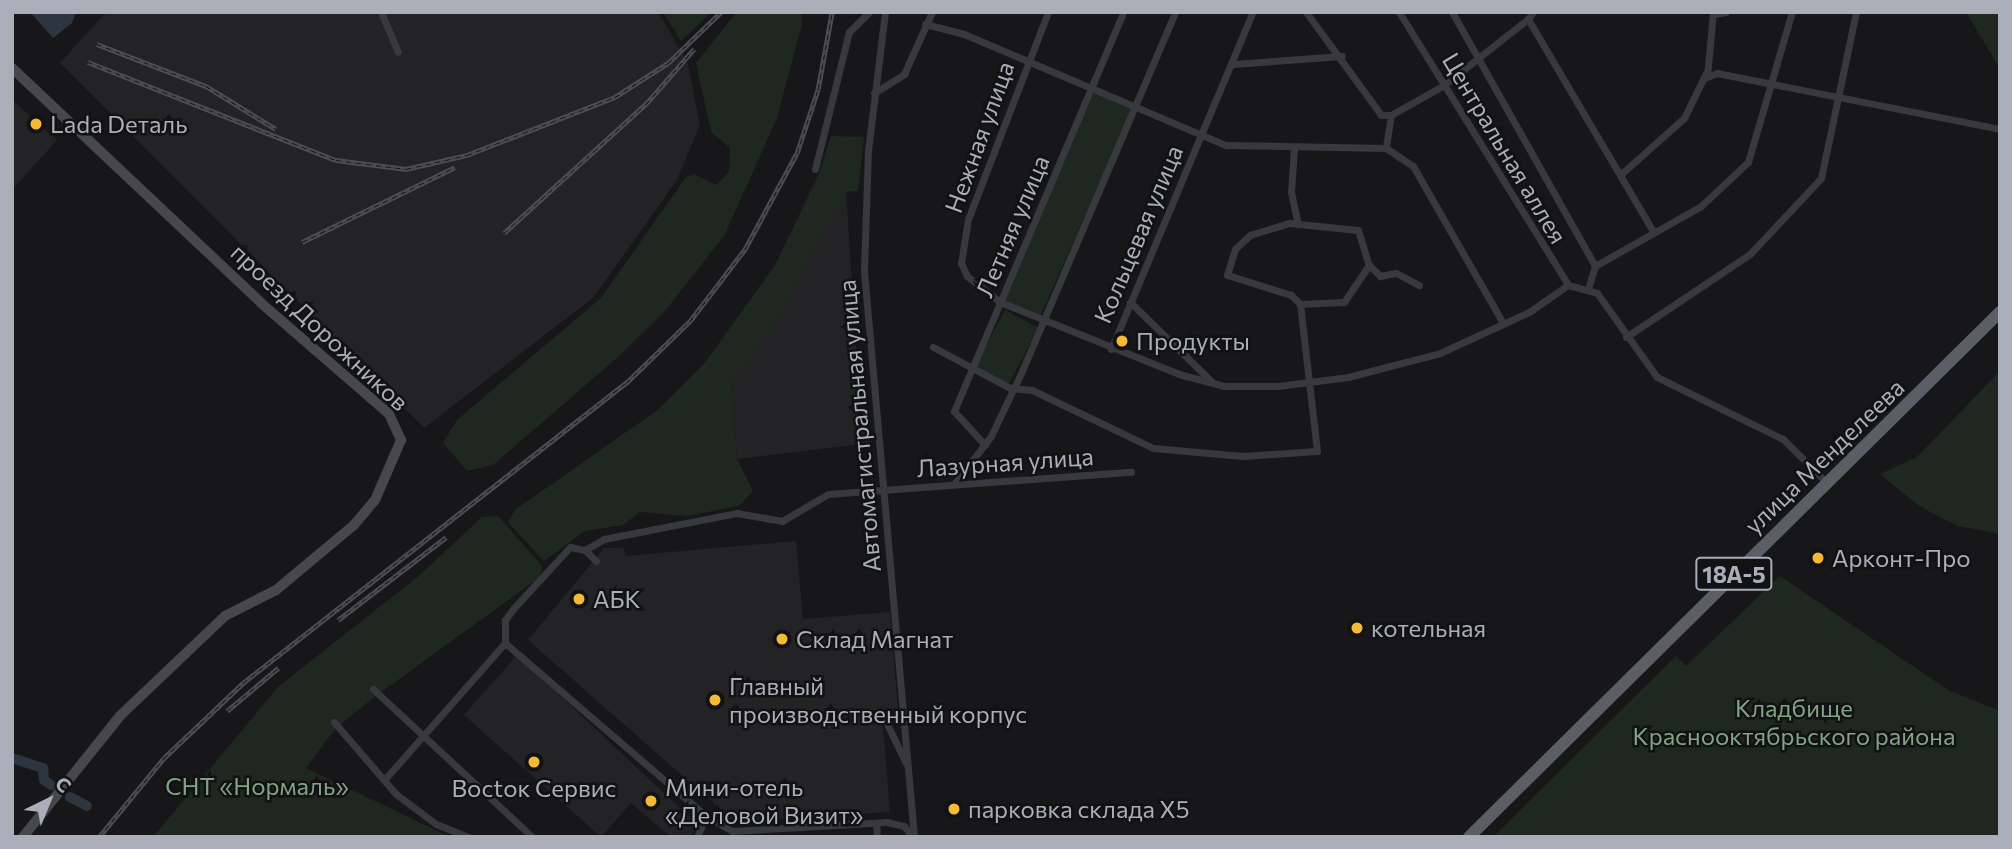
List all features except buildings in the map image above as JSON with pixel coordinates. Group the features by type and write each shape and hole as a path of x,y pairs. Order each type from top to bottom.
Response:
{"highway":[{"name":"улица Менделеева","path":"1469,837 2000,312"},
{"name":"улица Менделеева","path":"1478,837 2000,322"}],"main road":[{"name":"проезд Дорожников","path":"12,68 261,303 388,414 401,440 375,500 354,525 276,590 216,625 120,716 23,837"}],"street":[{"path":"381,12 398,52"},
{"path":"815,169 849,32 869,12"},
{"name":"Автомагистральная улица","path":"885,12 874,93 864,271 913,837"},
{"path":"874,93 905,74 932,12"},
{"name":"Нежная улица","path":"1000,302 967,276 961,263 977,185 1048,12"},
{"name":"Летняя улица","path":"985,445 954,411 1123,12"},
{"path":"955,483 985,445 1045,321 1175,12"},
{"path":"1200,135 1233,64 1253,12"},
{"path":"1306,12 1342,56 1381,115 1391,115 1444,85 1531,15 1653,231"},
{"name":"Центральная аллея","path":"1399,12 1568,285"},
{"name":"Центральная аллея","path":"1452,12 1476,59 1595,266"},
{"path":"1620,175 1684,118 1706,73 1713,13 1726,12"},
{"path":"1588,289 1595,266 1701,206 1748,162 1755,149 1768,85 1792,12"},
{"path":"1626,337 1750,254 1821,178 1856,12"},
{"name":"Кольцевая улица","path":"925,24 1027,60 1200,135 1249,149 1294,148 1312,144 1386,148"},
{"path":"1233,64 1342,56"},
{"path":"1706,73 2000,129"},
{"path":"1391,115 1386,148 1413,166 1503,323"},
{"name":"Кольцевая улица","path":"1111,348 1200,135"},
{"path":"1294,148 1291,192 1298,224"},
{"path":"1015,385 1153,448 1243,456 1317,451 1300,304 1291,295 1227,275 1235,249 1250,235 1298,224 1358,230 1369,265 1380,276 1396,273 1419,285"},
{"path":"1300,304 1344,302 1369,265"},
{"path":"1568,285 1597,293 1657,377 1783,439 1828,483"},
{"name":"Кольцевая улица","path":"1000,302 1111,348 1212,382 1278,386 1440,353 1503,323 1568,285"},
{"path":"1130,302 1212,382"},
{"path":"933,347 1010,388 1015,385"},
{"name":"Лазурная улица","path":"505,643 505,620 570,547 585,550 604,539 737,513 782,521 828,494 1131,472"},
{"path":"585,550 596,561"},
{"path":"384,779 505,643 706,816 732,831 753,834 815,832 876,823 897,823 913,837"},
{"path":"373,690 424,734 532,837"},
{"path":"334,722 384,779 436,824 469,837"},
{"path":"886,722 908,767"},
{"path":"697,837 706,816"},
{"path":"876,823 877,837"}],"shaded area":[{"path":"30,12 76,12 72,23 53,38"},
{"path":"106,12 658,12 688,64 700,125 677,180 594,297 424,428 60,63"},
{"path":"12,100 57,140 12,190"},
{"path":"846,191 857,364 869,443 737,459 732,384 777,321"},
{"path":"796,541 803,619 890,612 899,723 883,725 890,812 734,821 528,640 604,548 623,548 626,556"},
{"path":"517,655 698,825 689,837 671,837 631,803 601,837 464,715"}],"green space":[{"path":"663,12 712,12 681,41"},
{"path":"737,12 801,12 802,24 777,118 724,236 665,311 618,357 493,465 467,471 443,443 457,420 601,298 686,177 694,174 716,185 729,172 730,148 711,132 696,63"},
{"path":"1966,12 2000,12 2000,69"},
{"path":"1094,92 1132,109 1040,316 1002,299"},
{"path":"831,136 864,137 858,191 846,192 777,321 732,384 737,459 753,491 739,506 687,516 640,512 623,525 585,531 544,561 508,522 515,510 659,409 704,364 775,265 819,174"},
{"path":"1005,310 1039,328 1007,388 973,370"},
{"path":"2000,371 2000,534 1958,526 1919,506 1880,474 1917,457"},
{"name":"СНТ «Нормаль»","path":"498,516 542,566 540,577 373,698 335,729 306,768 450,837 153,837 278,687 420,575 482,517"},
{"name":"Кладбище Краснооктябрьского района","path":"1780,576 1948,690 2000,711 2000,837 1493,837 1676,656 1686,666"}],"waterway":[{"path":"12,758 43,768 44,780 51,785"},
{"path":"70,797 87,806"}],"railway":[{"path":"88,62 336,160 406,169 467,155 615,97 668,63 721,12"},
{"path":"99,837 164,758 243,683 626,383 690,321 745,249 797,153 818,89 832,12"},
{"path":"97,44 206,86 276,129"},
{"path":"504,233 646,104 694,49"},
{"path":"302,242 455,167"},
{"path":"338,620 446,537"},
{"path":"227,711 278,668"}],"place":[{"name":"Lada Dеталь","path":"36,124"},
{"name":"Продукты","path":"1122,341"},
{"name":"Арконт-Про","path":"1818,558"},
{"name":"АБК","path":"579,599"},
{"name":"котельная","path":"1357,628"},
{"name":"Склад Магнат","path":"782,639"},
{"name":"Главный производственный корпус","path":"715,700"},
{"name":"Восtок Сервис","path":"534,762"},
{"name":"Мини-отель «Деловой Визит»","path":"651,801"},
{"name":"парковка склада X5","path":"954,809"}]}
